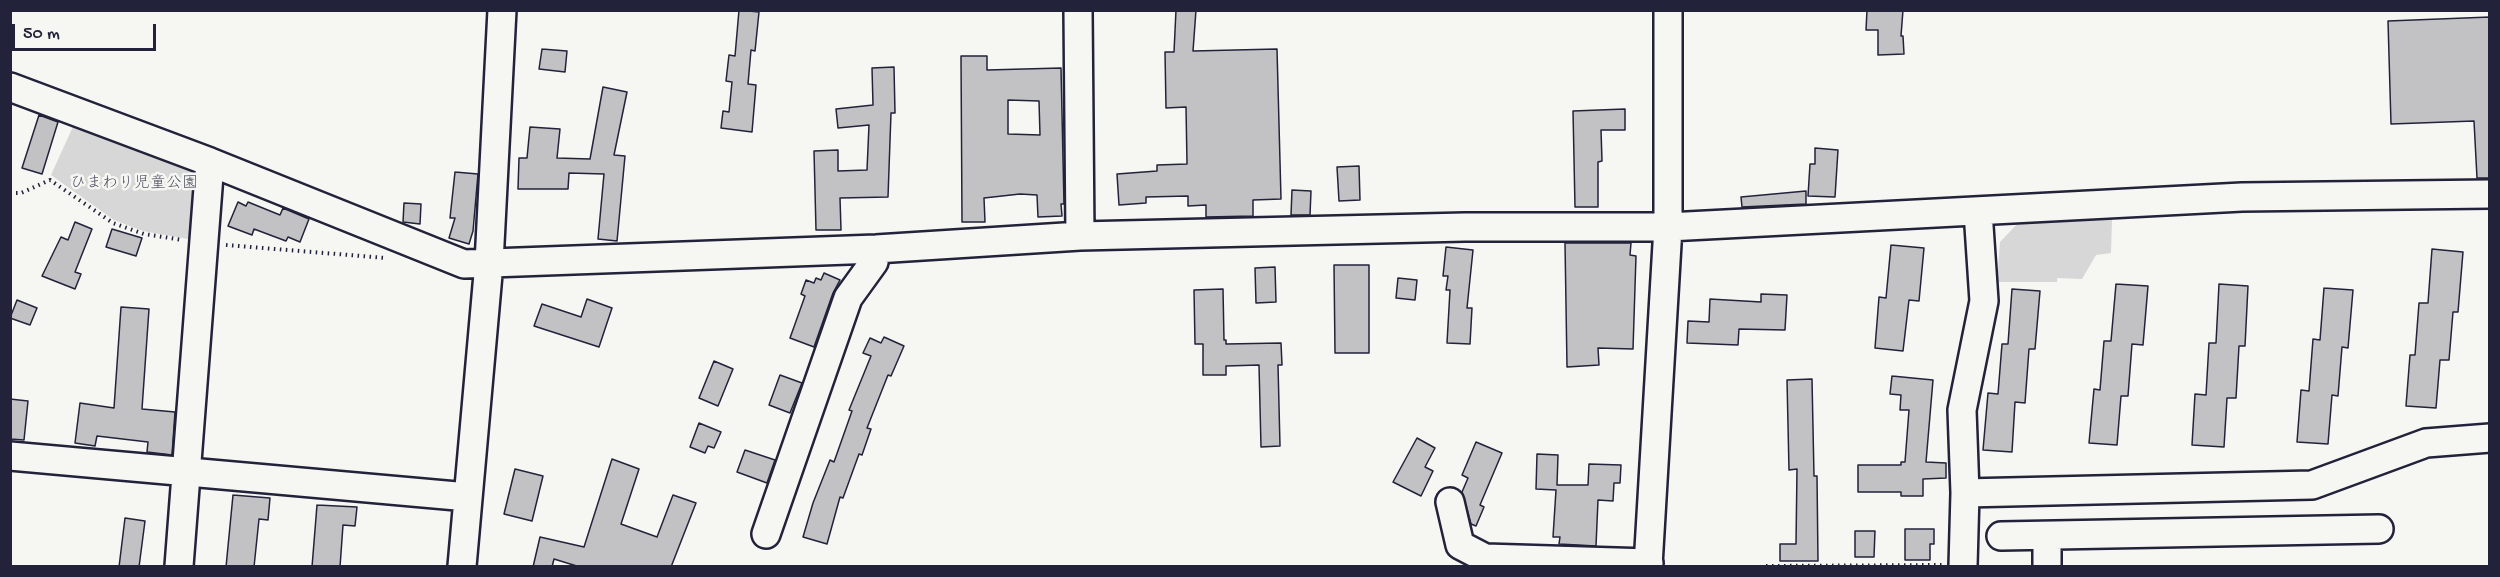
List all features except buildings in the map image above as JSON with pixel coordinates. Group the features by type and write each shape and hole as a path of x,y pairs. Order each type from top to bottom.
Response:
{"street":[{"path":"462,567 489,263 502,10"},
{"path":"1078,10 1080,236"},
{"path":"1450,502 1460,545 1485,558 1648,565 1668,227 1668,10"},
{"path":"10,87 210,162 464,264 876,249 1080,236 1465,227 1668,227 2242,197 2490,194"},
{"path":"179,567 210,162"},
{"path":"1963,566 1965,493 1962,410 1984,302 1978,211"},
{"path":"766,534 848,298 874,262 876,249"},
{"path":"1965,493 2312,485 2426,443 2490,438"},
{"path":"10,456 468,497"},
{"path":"2001,536 2379,529"},
{"path":"2047,536 2047,567"}],"path":[{"path":"10,193 21,193 50,180 113,223 144,234 204,243 390,258"},
{"path":"1766,566 1963,566"}],"green space":[{"name":"ひまわり児童公園","path":"76,120 201,167 199,241 143,231 114,220 51,175"},
{"path":"2112,220 2111,253 2096,255 2082,279 2057,278 2057,282 1997,282 2000,242 2020,221"}]}
